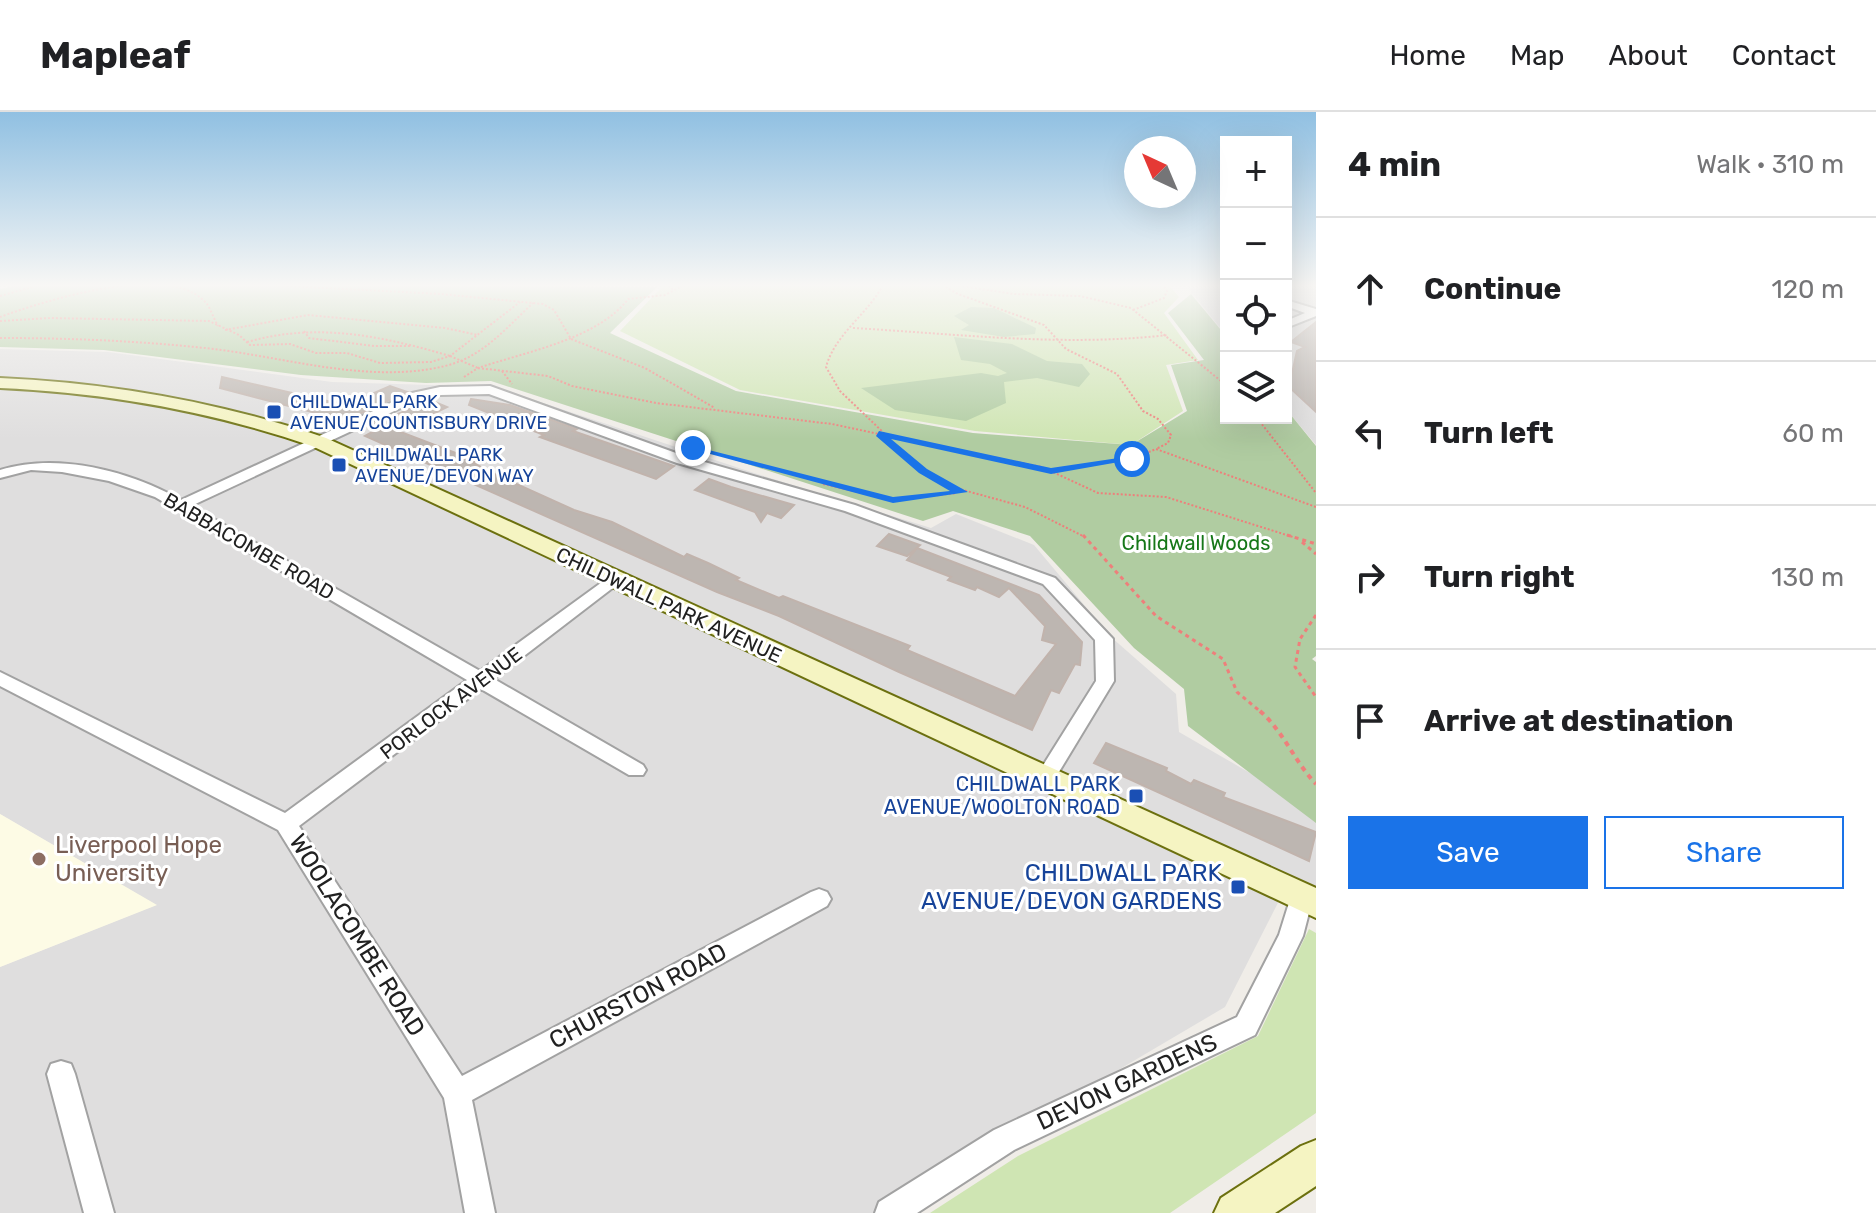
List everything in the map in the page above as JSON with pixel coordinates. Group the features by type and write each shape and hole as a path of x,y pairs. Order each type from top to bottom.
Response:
{"street":[{"name":"CHILDWALL PARK AVENUE","path":"0,383 93,388 190,403 230,412 319,442 1309,900"},
{"path":"182,505 416,396 440,391 490,390 682,460 850,508 1049,581 1104,639 1105,681 1044,780"},
{"name":"BABBACOMBE ROAD","path":"0,474 31,466 71,470 131,482 182,505 636,770"},
{"name":"PORLOCK AVENUE","path":"286,824 615,580"},
{"name":"WOOLACOMBE ROAD","path":"0,678 286,824 457,1093 480,1213"},
{"name":"CHURSTON ROAD","path":"457,1093 819,899"},
{"name":"DEVON GARDENS","path":"890,1213 1004,1140 1246,1026 1309,900"},
{"path":"61,1074 99,1213"},
{"path":"1236,1213 1316,1161"}],"path":[{"path":"240,336 245,342 301,345 316,353 347,353 380,363 431,362 450,356 478,336"},
{"path":"245,342 265,336"},
{"path":"308,336 374,346 414,346"},
{"path":"368,336 450,356 478,368 548,376 572,386 656,403 832,424 1051,471 1098,493 1166,497 1316,544"},
{"path":"0,338 86,337 217,349 375,371 414,371 474,355 495,336"},
{"path":"478,368 574,336"},
{"path":"844,336 830,351 826,367 840,391 887,436"},
{"path":"976,336 1059,342 1159,336"},
{"path":"1051,471 1132,459 1168,443 1171,435 1158,419 1143,411 1117,374 1080,359 1054,336"},
{"path":"1170,336 1220,380"},
{"path":"570,338 645,368 717,409"},
{"path":"502,371 515,387"},
{"path":"1262,424 1316,493"},
{"path":"879,434 941,484 1025,507 1081,533 1156,616 1223,659 1237,692 1276,725 1302,769 1316,784"},
{"path":"1156,449 1316,507"},
{"path":"819,483 893,500 963,492"},
{"path":"1299,540 1316,554"},
{"path":"1316,615 1300,639 1295,667 1316,697"}],"shaded area":[{"path":"1292,336 1316,336 1316,445 1292,416"},
{"path":"0,349 108,352 332,382 495,387 931,528 956,514 1034,545 1111,637 1176,694 1179,732 1316,811 1316,892 1288,883 1225,1007 876,1213 0,1213 0,967 156,905 0,814"},
{"name":"Liverpool Hope University","path":"0,814 157,905 0,967"}],"green space":[{"name":"Childwall Woods","path":"0,336 617,336 736,391 973,433 1131,445 1187,411 1171,365 1204,360 1186,336 1220,336 1220,424 1292,424 1292,416 1316,446 1316,656 1312,659 1316,662 1316,823 1188,726 1184,689 1134,648 1030,536 953,511 923,521 491,381 426,383 301,375 104,350 0,347"},
{"path":"631,336 1181,336 1198,360 1166,365 1183,411 1131,445 975,431 740,390"},
{"path":"954,337 1012,344 1047,361 1082,364 1090,374 1079,387 1037,378 1004,382 1006,403 966,421 895,410 861,388 981,373 998,376 1007,373 990,364 961,360"},
{"path":"1309,929 1316,933 1316,1113 1170,1213 930,1213 1018,1156 1258,1036"}],"building":[{"path":"1298,336 1316,336 1316,412 1292,390 1297,351 1305,347 1292,341"},
{"path":"222,377 336,403 347,397 358,400 390,386 407,392 349,419 341,416 335,418 220,388"},
{"path":"471,399 510,405 577,429 573,431 674,466 656,479 540,437 544,435 469,405"},
{"path":"430,400 447,407 398,431 474,460 474,463 492,473 574,510 612,522 684,557 687,554 708,563 739,578 736,580 910,646 907,650 1015,696 1056,644 1042,640 1045,626 1009,588 999,597 977,587 975,590 948,580 951,577 907,560 917,548 1039,595 1082,642 1080,665 1075,664 1059,693 1051,690 1032,730 365,436 376,430 368,427"},
{"path":"709,479 794,505 781,518 767,513 761,522 755,512 695,490"},
{"path":"889,534 920,545 907,556 877,546"},
{"path":"1106,743 1167,768 1166,771 1191,784 1194,780 1225,793 1223,797 1316,832 1309,861 1094,763"}],"place":[{"name":"CHILDWALL PARK AVENUE/COUNTISBURY DRIVE","path":"274,412"},
{"name":"CHILDWALL PARK AVENUE/DEVON WAY","path":"339,465"},
{"name":"CHILDWALL PARK AVENUE/WOOLTON ROAD","path":"1136,796"},
{"name":"Liverpool Hope University","path":"39,859"},
{"name":"CHILDWALL PARK AVENUE/DEVON GARDENS","path":"1238,887"}],"route":[{"path":"693,448 893,500 963,492 941,484 879,434 1051,471 1132,459"}]}
